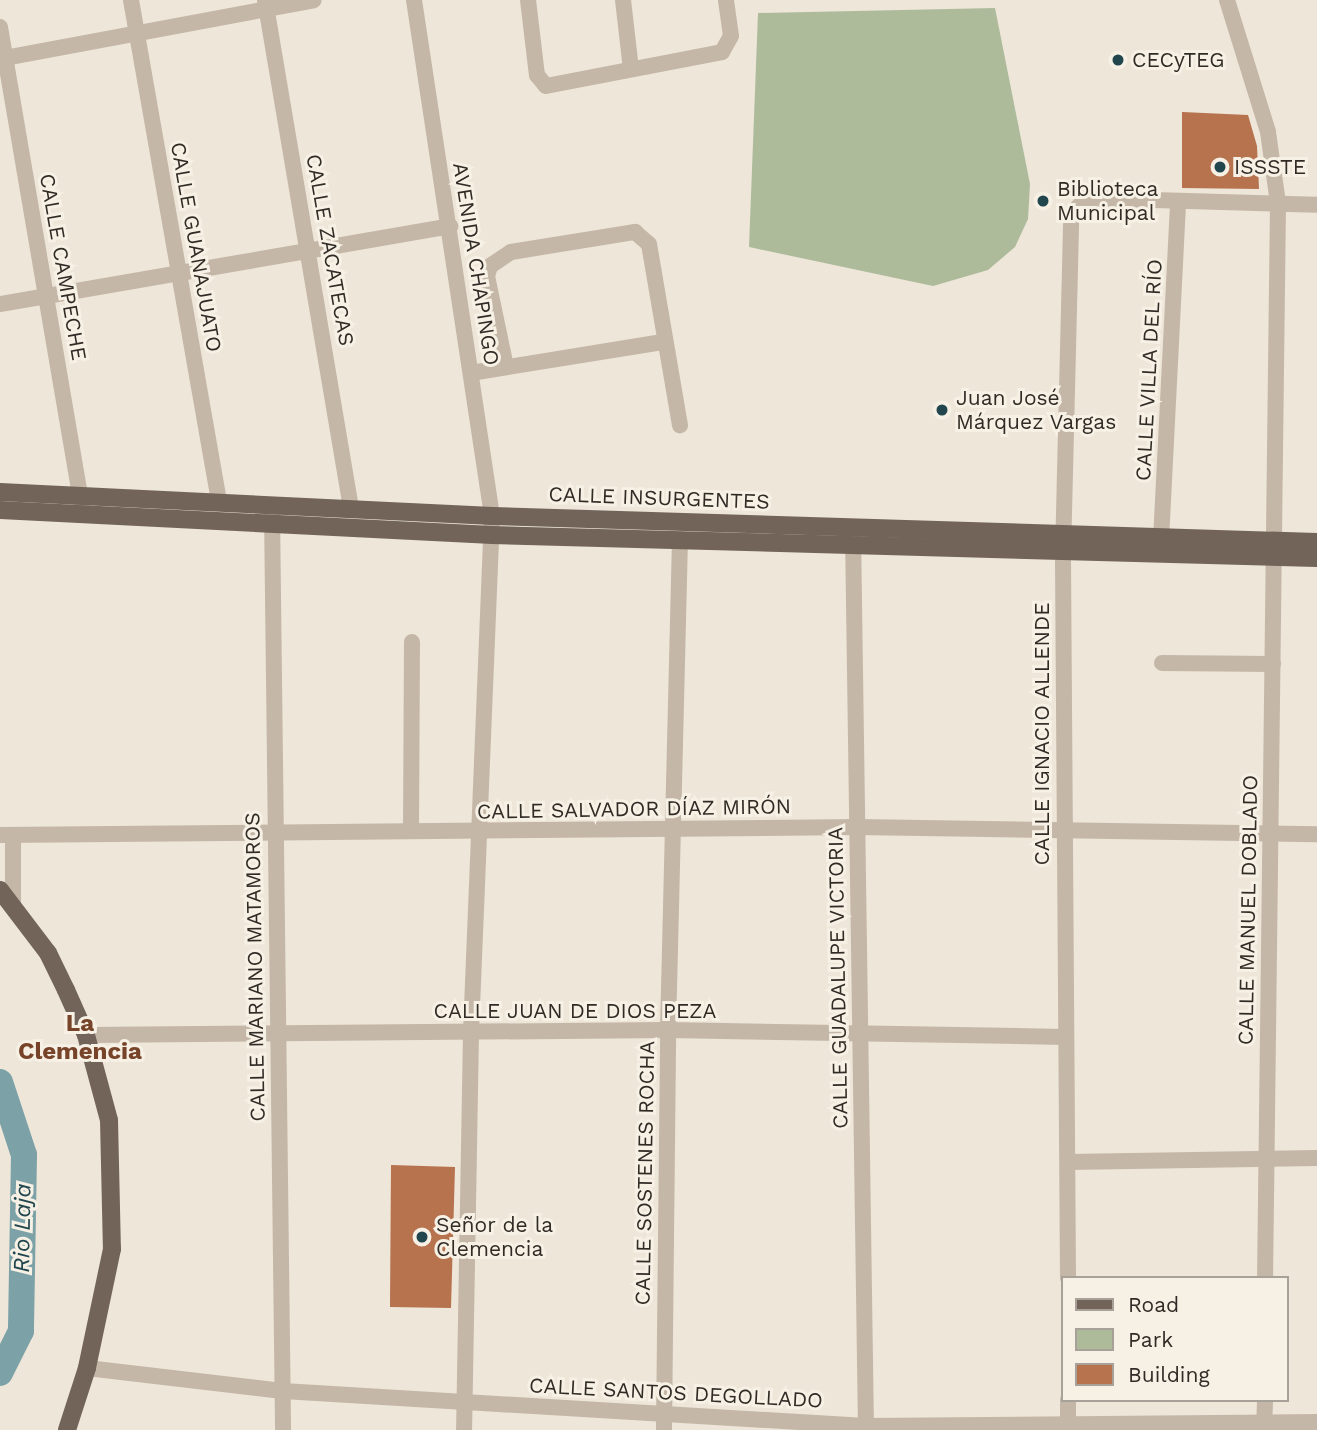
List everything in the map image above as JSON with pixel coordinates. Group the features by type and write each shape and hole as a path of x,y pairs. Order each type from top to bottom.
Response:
{"main road":[{"name":"CALLE INSURGENTES","path":"0,492 272,503 492,516 1064,535 1277,550 1317,558"},
{"name":"CALLE INSURGENTES","path":"0,510 492,535 853,544 1063,554 1277,550 1317,542"},
{"path":"0,890 13,903 48,953 86,1035 109,1121 113,1200 112,1249 87,1368 67,1430"}],"street":[{"name":"CALLE GUANAJUATO","path":"131,0 219,501"},
{"path":"3,58 266,4 314,0"},
{"name":"AVENIDA CHAPINGO","path":"414,0 492,516 482,832 471,1033 464,1430"},
{"path":"528,0 537,75 540,82 553,85 722,52 731,36 726,0"},
{"path":"624,0 631,69"},
{"name":"CALLE MANUEL DOBLADO","path":"1227,0 1268,132 1278,203 1277,550 1269,833 1265,1276"},
{"name":"CALLE ZACATECAS","path":"266,4 352,508"},
{"name":"CALLE CAMPECHE","path":"0,27 3,58 82,496 82,514"},
{"name":"CALLE IGNACIO ALLENDE","path":"1068,1276 1063,554 1071,215 1086,198 1178,202"},
{"path":"1178,202 1317,205"},
{"name":"CALLE VILLA DEL RÍO","path":"1161,540 1178,202"},
{"path":"0,304 310,253 450,226"},
{"path":"506,367 488,276 490,266 511,252 635,232 649,244 663,342 680,425"},
{"path":"471,373 663,342"},
{"name":"CALLE MARIANO MATAMOROS","path":"272,503 282,1430"},
{"name":"CALLE GUADALUPE VICTORIA","path":"853,526 866,1428"},
{"name":"CALLE SOSTENES ROCHA","path":"664,1430 667,1030 680,539"},
{"path":"411,831 412,642"},
{"path":"1162,663 1273,664"},
{"name":"CALLE SALVADOR DÍAZ MIRÓN","path":"6,835 857,827 1063,833 1317,834"},
{"path":"6,835 13,903"},
{"name":"CALLE JUAN DE DIOS PEZA","path":"86,1035 667,1030 1065,1037"},
{"path":"1068,1162 1317,1158"},
{"name":"CALLE SANTOS DEGOLLADO","path":"87,1368 283,1391 664,1412 866,1428 1068,1428 1317,1422"},
{"path":"1068,1402 1068,1428"},
{"path":"1264,1425 1265,1402"}],"green space":[{"path":"995,8 1030,184 1028,219 1015,247 988,270 933,286 749,247 758,13"}],"building":[{"name":"ISSSTE","path":"1182,112 1248,115 1257,146 1259,189 1182,188"},
{"name":"Señor de la Clemencia","path":"391,1165 455,1167 451,1308 390,1307"}],"waterway":[{"name":"Rio Laja","path":"0,1082 24,1155 21,1331 0,1373"}],"place":[{"name":"CECyTEG","path":"1118,60"},
{"name":"ISSSTE","path":"1220,167"},
{"name":"Biblioteca Municipal","path":"1043,201"},
{"name":"Juan José Márquez Vargas","path":"942,410"},
{"name":"Señor de la Clemencia","path":"422,1237"}],"district":[{"name":"La Clemencia","path":"80,1038"}]}
